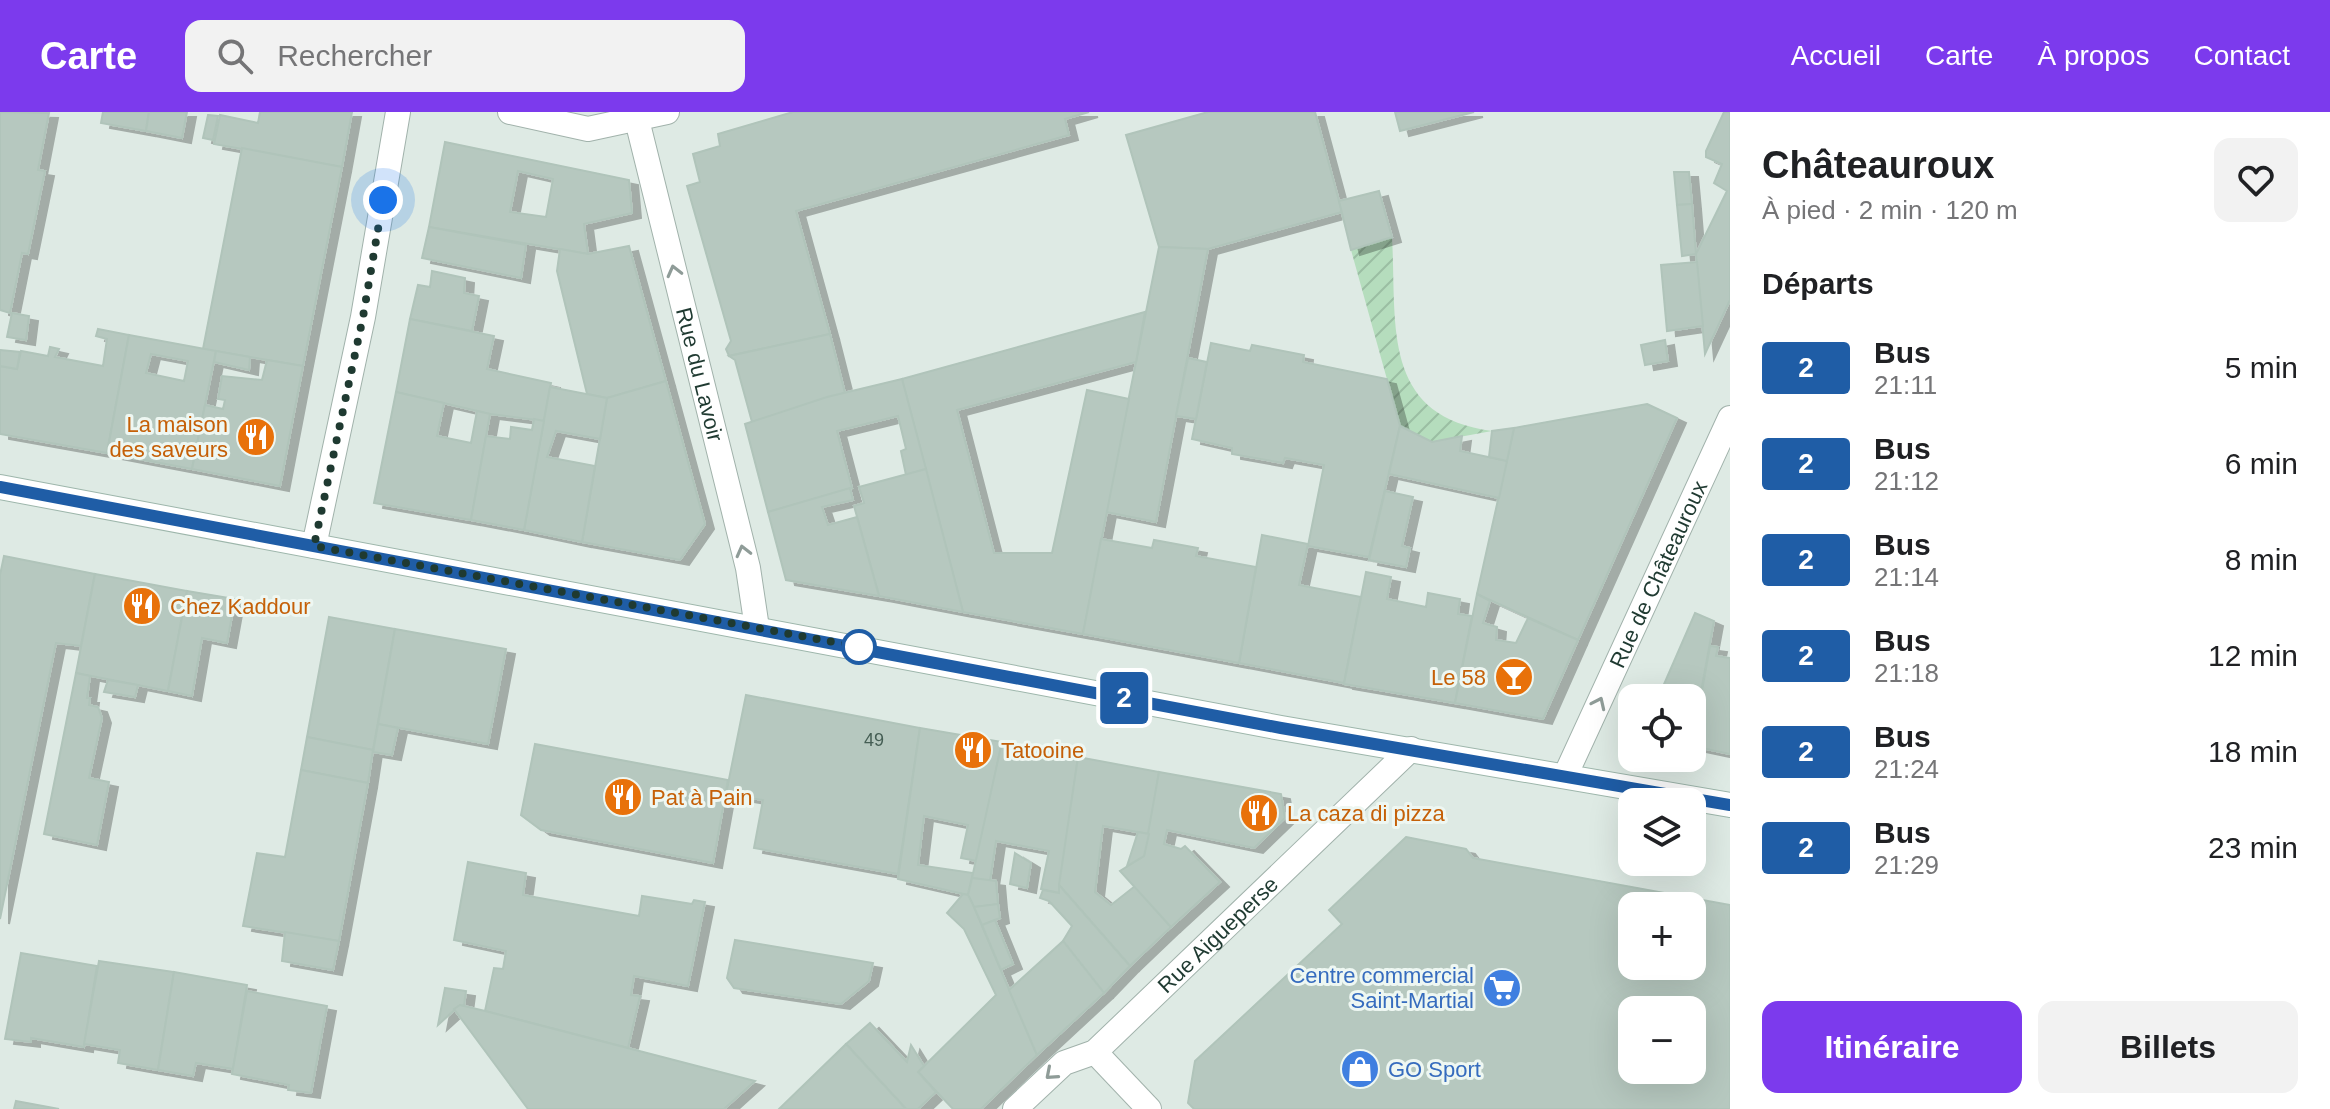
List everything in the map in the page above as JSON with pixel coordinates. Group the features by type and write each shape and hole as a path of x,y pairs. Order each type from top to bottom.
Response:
{"street":[{"path":"314,546 363,317 398,112"},
{"path":"510,112 588,129 667,112"},
{"name":"Rue du Lavoir","path":"637,120 748,568 757,628"},
{"name":"Rue de Châteauroux","path":"1566,774 1730,418"},
{"path":"0,487 1281,728 1566,774 1730,805"},
{"name":"Rue Aigueperse","path":"1015,1109 1064,1063 1095,1052 1411,749"},
{"path":"1095,1052 1149,1109"}],"green space":[{"path":"1392,237 1396,333 1412,386 1430,407 1456,422 1492,431 1432,442 1400,426 1351,250"}],"building":[{"path":"0,112 49,113 38,170 45,171 28,254 22,253 10,313 0,310"},
{"path":"103,112 149,112 146,131 101,123"},
{"path":"149,112 187,112 182,138 146,131"},
{"path":"260,112 352,112 342,167 214,144 220,115 258,123"},
{"path":"793,112 1089,112 1065,119 1069,135 796,211 830,334 729,356 726,349 731,341 687,186 700,182 693,154 720,146 718,134"},
{"path":"1208,112 1315,112 1342,212 1208,249 1159,247 1126,135"},
{"path":"1395,112 1474,112 1400,131"},
{"path":"1724,112 1730,112 1730,300 1705,354 1696,254 1727,191 1714,183 1722,164 1706,157"},
{"path":"208,115 218,116 213,140 203,138"},
{"path":"445,142 629,180 632,213 584,224 588,254 429,227","holes":["518,171 553,179 546,217 510,212"]},
{"path":"242,148 342,167 303,366 203,349"},
{"path":"1674,172 1689,172 1692,204 1677,205"},
{"path":"1379,191 1392,237 1351,250 1339,201"},
{"path":"1692,204 1696,254 1682,256 1677,205"},
{"path":"429,227 526,245 521,278 422,258"},
{"path":"629,246 666,381 607,398 587,394 557,271 560,249 588,254"},
{"path":"1159,247 1208,249 1156,522 1106,512"},
{"path":"1697,262 1703,326 1667,331 1661,265"},
{"path":"432,271 465,278 464,293 479,296 472,331 410,319 418,285 430,287"},
{"path":"1145,312 1136,362 957,410 994,553 1052,553 1087,390 1129,399 1083,634 963,612 902,379"},
{"path":"12,313 29,316 26,340 7,337"},
{"path":"410,319 494,336 487,369 551,383 544,421 490,414 396,392"},
{"path":"98,329 129,335 107,453 0,434 0,366 17,369 21,351 48,356 50,347 59,349 55,357 103,366 107,339 96,336"},
{"path":"830,334 845,393 752,422 735,360 729,356"},
{"path":"129,335 216,351 192,469 107,453","holes":["151,354 188,361 184,381 146,373"]},
{"path":"1665,340 1668,361 1645,365 1641,345"},
{"path":"1211,343 1250,351 1252,345 1304,355 1303,362 1387,379 1400,426 1369,557 1308,546 1324,465 1285,458 1283,463 1232,454 1232,448 1192,439"},
{"path":"0,350 20,352 17,369 0,366"},
{"path":"216,351 250,357 249,370 214,362"},
{"path":"1188,358 1207,362 1196,419 1176,416"},
{"path":"267,360 303,366 280,486 192,469 205,405 223,409 225,400 218,399 222,376 262,380"},
{"path":"902,379 926,469 906,475 901,451 906,449 898,416 837,431 852,488 768,512 745,424 827,397"},
{"path":"666,381 705,524 680,560 582,542 607,398"},
{"path":"550,387 607,398 600,439 556,431 547,457 595,466 582,542 524,530"},
{"path":"396,392 444,403 437,436 471,443 477,411 490,414 471,520 374,503"},
{"path":"1647,404 1677,418 1578,640 1477,594 1514,428"},
{"path":"534,419 544,421 524,530 471,520 486,436 510,439 511,427 532,430"},
{"path":"1400,426 1432,442 1462,436 1460,451 1507,461 1499,498 1389,474"},
{"path":"1514,428 1507,461 1489,457 1492,431"},
{"path":"926,469 963,612 879,596 854,506 864,503 859,487"},
{"path":"850,488 853,500 822,507 828,525 857,517 879,596 786,580 768,512"},
{"path":"1385,491 1413,497 1402,546 1410,548 1406,567 1369,560"},
{"path":"1262,535 1308,544 1299,585 1361,597 1344,683 1239,663"},
{"path":"1101,539 1152,548 1154,540 1198,548 1196,556 1256,567 1239,663 1083,634"},
{"path":"4,556 95,574 81,646 56,643 0,919 0,575"},
{"path":"1366,572 1391,577 1387,599 1426,607 1428,593 1460,599 1458,614 1472,616 1455,703 1344,684"},
{"path":"95,574 187,591 168,691 76,673"},
{"path":"187,591 235,599 227,643 202,638 192,696 168,691"},
{"path":"1477,594 1490,601 1483,623 1497,627 1496,640 1516,643 1528,618 1578,640 1543,719 1455,703"},
{"path":"1695,613 1714,621 1702,684 1664,684"},
{"path":"329,617 395,629 373,750 307,737"},
{"path":"395,629 506,649 488,744 378,724"},
{"path":"1710,646 1718,647 1716,656 1730,658 1730,754 1706,749 1706,684 1703,684"},
{"path":"76,673 90,676 89,705 98,707 102,718 89,778 109,782 97,845 44,834"},
{"path":"108,680 138,685 135,697 104,692"},
{"path":"746,695 920,728 898,874 754,848 763,800 726,794"},
{"path":"378,724 398,728 392,755 373,752"},
{"path":"920,728 1002,742 977,861 961,858 968,825 924,816 918,865 973,873 968,895 898,879"},
{"path":"307,737 373,750 368,783 301,770"},
{"path":"1002,742 1078,757 1059,893 1041,889 1049,851 996,841 990,881 972,878"},
{"path":"535,744 728,780 713,863 541,830 521,815"},
{"path":"1078,757 1159,772 1149,834 1103,826 1095,892 1111,905 1135,886 1171,927 1130,966 1059,885"},
{"path":"301,770 368,783 339,941 243,926 257,853 285,857"},
{"path":"1159,772 1281,794 1285,818 1254,848 1167,830 1164,844 1181,849 1185,846 1220,882 1171,927 1120,871 1144,856"},
{"path":"1138,832 1149,834 1144,856 1127,866"},
{"name":"Centre commercial Saint-Martial","path":"1406,837 1466,849 1473,858 1659,892 1618,892 1618,980 1706,980 1706,901 1730,905 1730,1109 1194,1109 1188,1103 1195,1061 1342,924 1329,910"},
{"path":"1015,853 1031,863 1027,888 1010,884"},
{"path":"468,862 526,873 523,895 639,916 642,896 692,904 694,900 705,902 688,986 634,976 631,995 640,996 628,1048 485,1011 494,968 503,969 506,951 454,940"},
{"path":"972,878 996,881 998,904 974,907 968,895"},
{"path":"1059,885 1130,966 1104,993 1063,941 1072,926 1049,901 1040,898 1043,890 1059,893"},
{"path":"963,894 968,895 974,907 1037,1055 981,1109 953,1109 918,1072 996,995 964,929 947,913"},
{"path":"998,904 1000,918 982,925 974,907"},
{"path":"995,920 1013,964 1001,970 982,925"},
{"path":"285,932 339,941 333,970 282,961"},
{"path":"735,940 873,963 869,981 841,1004 734,988 727,978"},
{"path":"1063,941 1104,993 1037,1055 1009,990"},
{"path":"21,953 97,966 84,1047 31,1038 31,1042 5,1039"},
{"path":"99,961 174,972 158,1070 118,1063 120,1050 84,1044"},
{"path":"174,972 247,985 233,1069 196,1063 193,1076 158,1070"},
{"path":"445,988 466,991 464,1006 460,1005 438,1025"},
{"path":"247,991 327,1006 311,1093 288,1090 289,1085 232,1074"},
{"path":"460,1005 755,1081 724,1109 528,1109 454,1009"},
{"path":"870,1023 907,1062 911,1045 924,1066 918,1072 936,1092 918,1109 906,1109 846,1044"},
{"path":"846,1044 906,1109 779,1109"},
{"path":"16,1101 59,1109 14,1109"}],"bus line":[{"name":"2","path":"0,487 843,643 1281,728 1566,774 1730,805"}],"place":[{"name":"La maison des saveurs","path":"256,437"},
{"name":"Chez Kaddour","path":"142,606"},
{"name":"Le 58","path":"1514,677"},
{"name":"Tatooine","path":"973,750"},
{"name":"Pat à Pain","path":"623,797"},
{"name":"La caza di pizza","path":"1259,813"},
{"name":"Centre commercial Saint-Martial","path":"1502,988"},
{"name":"GO Sport","path":"1360,1069"}],"route":[{"path":"383,200 363,317 314,546 871,649 859,647"}]}
